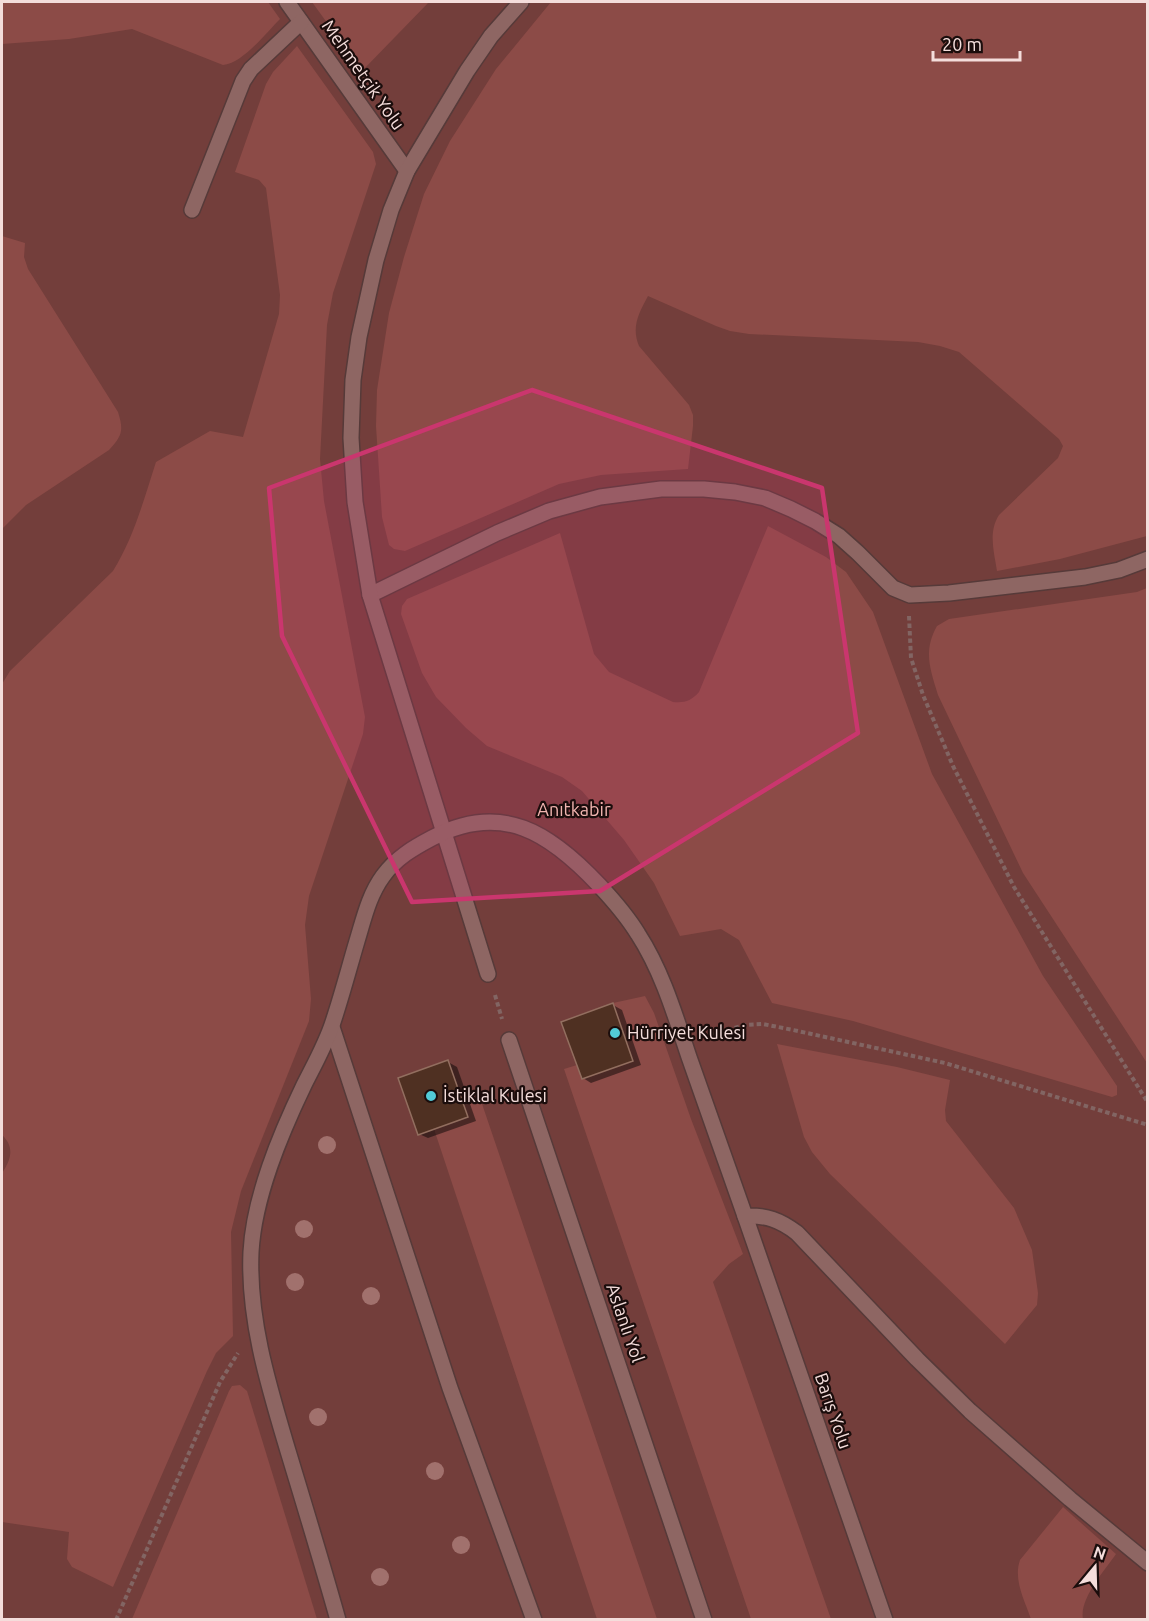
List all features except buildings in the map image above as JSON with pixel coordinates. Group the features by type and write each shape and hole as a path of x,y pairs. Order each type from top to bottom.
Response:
{"street":[{"name":"Mehmetçik Yolu","path":"287,2 407,171"},
{"path":"488,974 370,595 355,502 351,438 353,380 359,337 376,260 391,210 407,171 467,71 491,36 521,2"},
{"path":"192,210 243,81 251,69 301,22"},
{"path":"370,595 497,533 549,511 621,493 682,489 735,492 765,498 790,509 838,536 893,588 910,595 932,595 1094,576 1148,559"},
{"name":"Barış Yolu","path":"338,1620 273,1400 258,1339 252,1294 251,1254 254,1223 261,1190 295,1103 332,1027 368,903 381,878 396,860 444,832 475,824 507,823 534,831 570,856 610,897 639,934 665,988 885,1620"},
{"path":"332,1027 450,1388 534,1620"},
{"name":"Aslanlı Yol","path":"509,1040 704,1620"},
{"path":"745,1216 760,1215 772,1218 786,1224 797,1233 970,1411 1070,1499 1148,1563"}],"path":[{"path":"910,595 911,658 923,695 953,766 1014,887 1148,1103"},
{"path":"488,974 509,1040"},
{"path":"685,1044 744,1025 763,1024 945,1063 1148,1125"},
{"path":"116,1620 220,1382 237,1353 258,1339"}],"highlighted area":[{"path":"532,390 822,488 858,733 600,891 412,902 282,636 269,488"}],"green space":[{"name":"Anıtkabir","path":"2,2 1147,2 1147,1619 2,1619"}],"shaded area":[{"path":"2,2 268,2 280,19 246,54 223,65 132,29 69,39 2,44"},
{"path":"312,2 429,2 362,71"},
{"path":"551,2 1147,2 1147,536 1060,559 997,571 993,535 999,515 1058,458 1063,446 1059,439 959,352 918,342 749,334 730,331 648,296 637,320 637,339 639,346 689,405 693,415 688,469 601,475 559,484 405,551 394,549 389,545 382,517 376,426 377,390 389,313 404,257 424,194 450,141 496,69"},
{"path":"297,46 373,152 376,164 333,293 327,325 320,459 324,501 365,717 363,734 309,896 305,925 311,999 309,1021 241,1191 231,1232 233,1336 216,1353 207,1371 113,1587 72,1567 67,1559 69,1532 2,1522 2,1173 8,1163 10,1149 2,1135 2,684 10,671 113,571 133,531 156,462 210,431 243,437 279,314 280,295 266,188 259,180 235,172 266,84 273,72"},
{"path":"2,236 25,243 24,257 28,269 118,412 121,433 109,450 26,505 2,529"},
{"path":"768,526 826,557 846,572 873,612 932,774 1043,976 1117,1086 1117,1095 1112,1097 853,1021 772,1003 739,940 721,929 680,936 654,883 624,840 582,791 562,777 487,746 436,697 422,673 401,614 402,606 407,599 560,533 594,654 609,672 673,702 684,702 699,692"},
{"path":"1148,588 1147,1063 1023,873 938,695 930,668 929,652 937,626 949,619 1137,592"},
{"path":"645,996 654,1013 691,1119 743,1254 729,1264 713,1282 831,1619 751,1619 564,1069 577,1065 582,1079 633,1061 613,1003"},
{"path":"777,1044 897,1067 950,1080 945,1110 946,1121 1014,1208 1032,1250 1038,1293 1037,1305 1005,1344 830,1174 812,1152 804,1137"},
{"path":"480,1098 657,1619 597,1619 434,1129 468,1117 464,1104"},
{"path":"240,1385 247,1391 317,1619 132,1619 229,1391 232,1386"},
{"path":"1063,1507 1116,1554 1089,1594 1083,1611 1083,1619 1031,1619 1019,1583 1020,1560"}],"place":[{"name":"Hürriyet Kulesi","path":"615,1033"},
{"name":"İstiklal Kulesi","path":"431,1096"}]}
